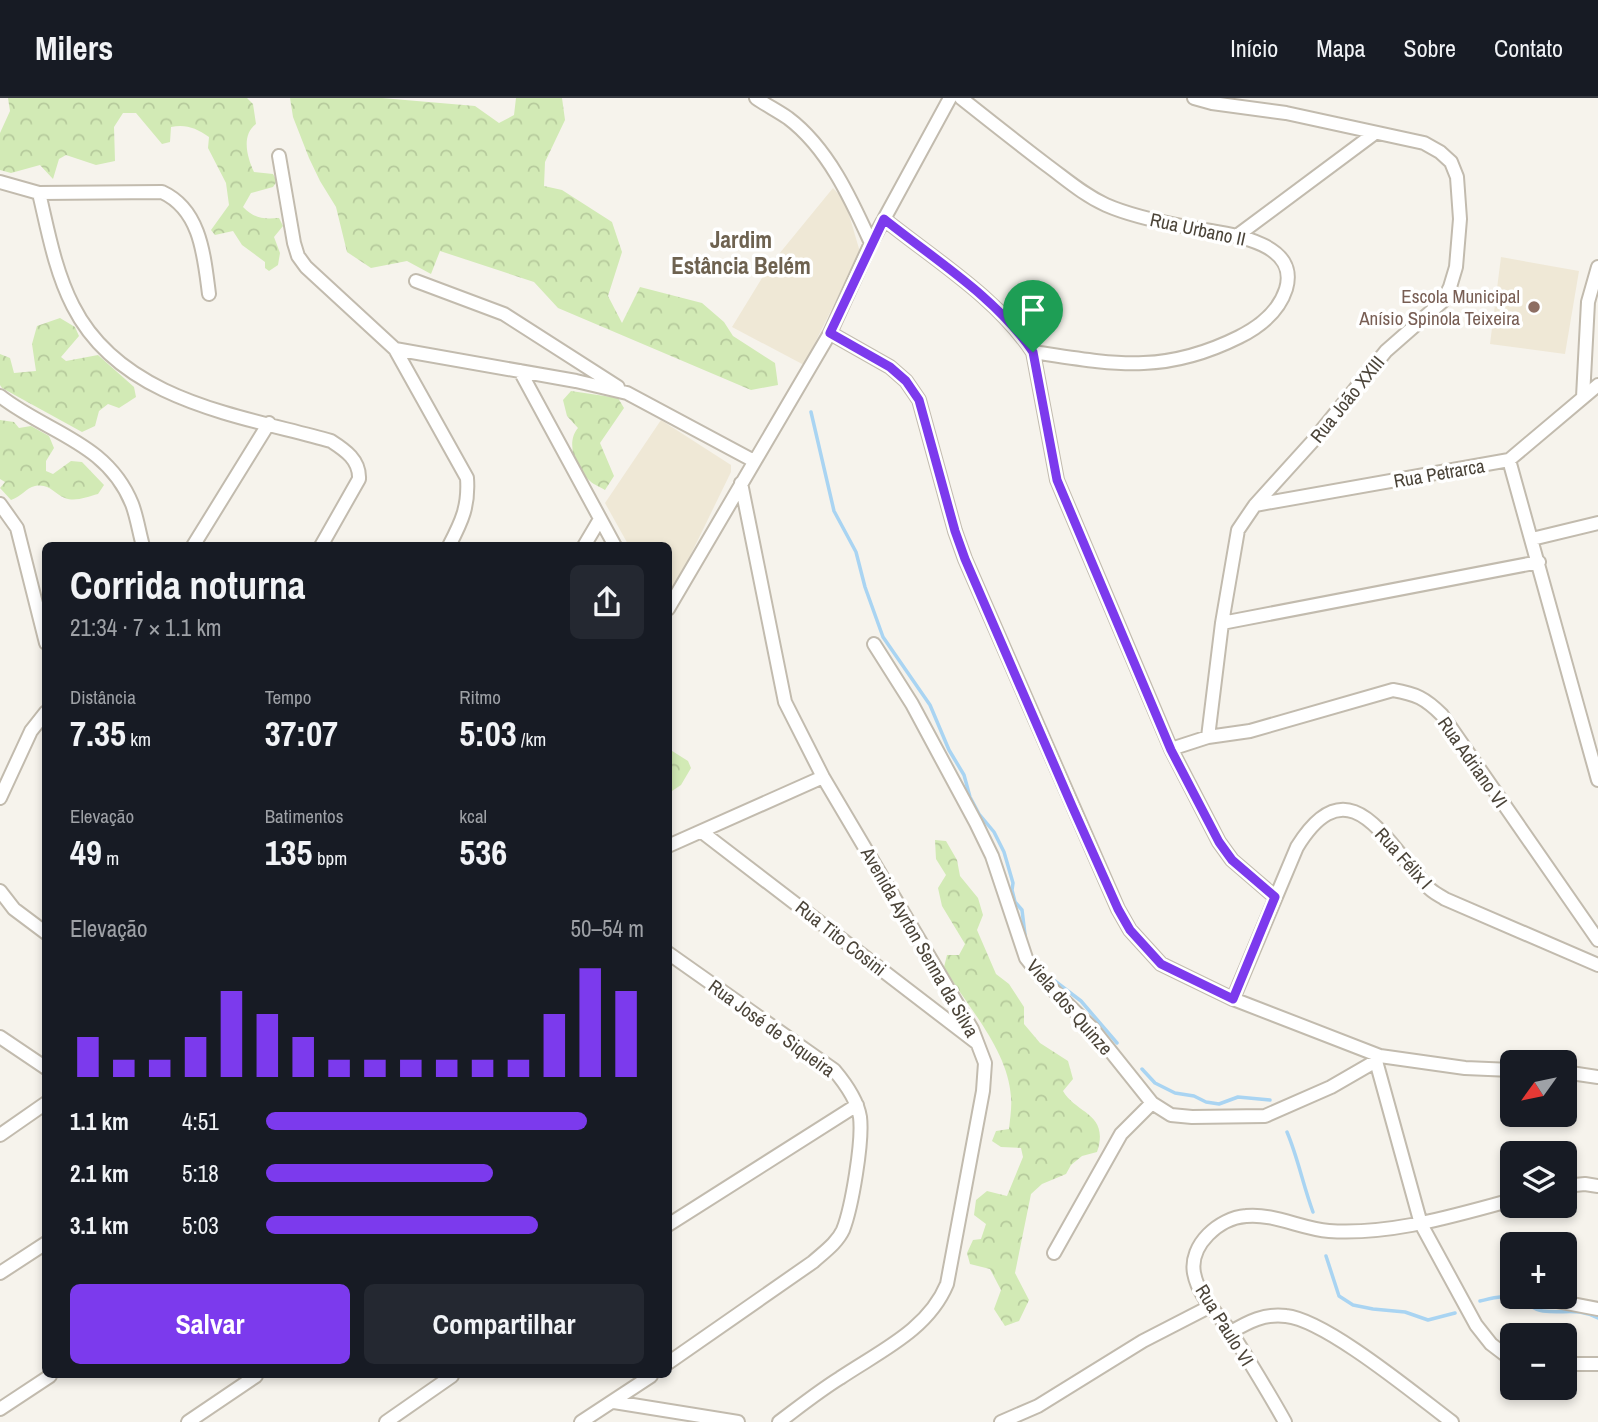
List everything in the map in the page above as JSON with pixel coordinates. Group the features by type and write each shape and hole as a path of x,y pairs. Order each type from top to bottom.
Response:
{"street":[{"path":"755,98 789,119 824,156 849,194 871,243"},
{"path":"672,602 830,333 871,243 950,98"},
{"name":"Rua Urbano II","path":"961,98 1082,192 1105,205 1132,215 1238,235 1272,251 1284,264 1289,279 1283,297 1270,315 1252,330 1220,346 1185,358 1145,364 1117,364 1033,352"},
{"name":"Rua João XXIII","path":"1194,98 1286,113 1424,143 1451,162 1457,177 1460,219 1456,267 1443,301 1386,351 1312,442 1255,505 1238,530 1222,623 1208,737"},
{"path":"1238,235 1375,133"},
{"path":"279,156 298,256 324,286 395,349 467,478 469,499 451,542"},
{"path":"0,182 39,193 162,192 174,197 185,206 195,226 205,258 209,294"},
{"path":"39,193 53,251 74,308 116,362 148,382 188,400 331,440 355,462 359,479 323,542"},
{"path":"884,219 998,309 1033,352 1060,490 1171,750 1219,842 1232,860 1275,897"},
{"path":"1583,397 1588,302 1598,267"},
{"path":"416,281 503,314 627,393 754,461"},
{"path":"830,333 890,367 906,381 919,400 965,559 1082,829 1130,930 1161,964 1233,999 1378,1058 1500,1069"},
{"path":"395,349 627,393"},
{"path":"520,371 613,542"},
{"name":"Rua Petrarca","path":"1255,505 1509,460 1598,384"},
{"path":"0,396 81,444 102,460 119,480 132,504 142,542"},
{"path":"196,542 270,423"},
{"path":"1509,460 1598,780"},
{"name":"Avenida Ayrton Senna da Silva","path":"741,483 785,702 823,777 980,1045 985,1063 984,1091 947,1284 940,1302 927,1318 907,1335 836,1380 779,1422"},
{"path":"0,504 17,528 42,627"},
{"path":"586,542 600,519"},
{"path":"1532,540 1598,523"},
{"path":"1222,623 1539,562"},
{"name":"Viela dos Quinze","path":"874,644 912,704 992,856 1026,958 1046,983 1092,1028 1152,1103 1171,1115 1265,1116 1331,1087 1378,1058"},
{"name":"Rua Adriano VI","path":"1171,750 1208,737 1250,732 1393,690 1413,694 1429,702 1441,715 1598,940"},
{"path":"0,798 31,731 42,717"},
{"path":"672,843 823,777"},
{"name":"Rua Félix I","path":"1233,999 1297,846 1310,826 1323,814 1338,809 1356,813 1372,822 1437,894 1598,964"},
{"name":"Rua Tito Cosini","path":"702,832 980,1045"},
{"path":"0,891 14,909 42,930"},
{"name":"Rua José de Siqueira","path":"672,956 834,1070 857,1105 860,1118 859,1153 843,1231 813,1262 672,1360"},
{"path":"0,1037 42,1065"},
{"path":"1378,1058 1422,1224 1476,1325 1500,1351"},
{"path":"1577,1074 1598,1077"},
{"path":"1054,1253 1121,1134 1152,1103"},
{"path":"672,1222 857,1105"},
{"path":"0,1135 42,1106"},
{"path":"1577,1185 1598,1186"},
{"path":"1422,1224 1500,1203"},
{"name":"Rua Paulo VI","path":"1285,1422 1231,1332 1209,1307 1197,1282 1194,1270 1195,1254 1206,1236 1224,1222 1246,1216 1326,1231 1355,1231 1422,1224"},
{"path":"0,1273 42,1246"},
{"path":"1577,1305 1598,1309"},
{"path":"1000,1422 1038,1406 1143,1341 1209,1307"},
{"path":"1231,1332 1251,1320 1269,1316 1285,1315 1306,1320 1334,1336 1452,1422"},
{"path":"1577,1364 1598,1364"},
{"path":"0,1409 47,1378"},
{"path":"188,1422 253,1378"},
{"path":"386,1422 449,1378"},
{"path":"581,1422 648,1378"},
{"path":"614,1402 738,1422"}],"shaded area":[{"path":"833,188 845,201 860,252 804,365 732,327 770,265"},
{"name":"Escola Municipal Anísio Spinola Teixeira","path":"1501,257 1579,271 1565,354 1490,344"},
{"path":"661,420 731,465 731,472 672,592 672,542 627,542 605,503"}],"green space":[{"path":"8,98 247,98 253,104 256,124 247,140 251,166 254,172 273,174 277,181 273,187 251,193 243,207 260,217 279,218 283,226 274,237 280,253 278,265 269,271 265,268 265,262 242,245 233,231 215,235 211,230 229,205 226,183 208,148 209,137 186,126 176,126 171,127 170,142 162,144 136,113 123,113 114,127 115,161 96,165 66,155 59,159 53,179 40,165 11,173 0,170 0,133 10,111"},
{"path":"290,98 382,98 475,106 499,123 514,115 516,98 562,98 565,120 545,162 544,186 562,190 612,222 622,252 608,296 622,323 640,287 702,303 724,322 733,336 775,363 778,385 751,390 558,308 534,282 440,251 431,274 407,261 371,268 347,252 336,207 309,158 293,117"},
{"path":"60,318 75,327 79,336 61,357 66,361 98,355 134,387 136,397 119,408 108,404 99,411 95,426 82,432 0,385 0,354 10,358 14,373 36,371 32,344 37,326"},
{"path":"571,391 618,398 624,408 600,443 614,476 605,490 585,476 574,456 572,441 578,428 567,416 563,400"},
{"path":"0,420 14,422 19,428 31,426 49,436 54,448 46,461 46,471 53,474 71,461 82,462 104,485 98,494 69,499 40,485 11,500 0,488 5,482 0,479"},
{"path":"672,751 688,761 691,768 681,785 672,791"},
{"path":"935,840 946,841 957,860 960,876 978,898 983,915 977,930 996,974 1009,984 1024,1007 1024,1024 1040,1043 1068,1061 1073,1079 1063,1091 1090,1116 1099,1129 1097,1152 1082,1156 1071,1165 1066,1174 1042,1184 1031,1194 1015,1273 1029,1300 1019,1321 1005,1326 994,1309 1001,1290 990,1269 970,1264 967,1253 973,1240 981,1239 986,1224 974,1215 976,1200 987,1191 1007,1196 1023,1157 1021,1148 1001,1147 992,1141 996,1131 1009,1129 1011,1101 1008,1079 995,1045 944,967 947,955 959,955 965,944 942,906 938,888 946,875 936,859"}],"waterway":[{"path":"811,412 834,511 856,552 883,637 930,705 949,750 964,775 970,797 1004,852 1013,883 1015,902 1022,910 1026,943"},
{"path":"1047,975 1081,1001 1117,1043"},
{"path":"1142,1069 1155,1083 1175,1093 1194,1096 1206,1102 1219,1104 1238,1097 1270,1100"},
{"path":"1287,1132 1313,1212"},
{"path":"1326,1256 1339,1296 1353,1305 1405,1312 1428,1320 1455,1313"},
{"path":"1480,1301 1509,1297 1540,1310 1577,1312 1598,1318"}],"place":[{"name":"Escola Municipal Anísio Spinola Teixeira","path":"1534,307"}],"district":[{"name":"Jardim Estância Belém","path":"741,252"}],"route":[{"path":"884,219 998,309 1033,352 1057,480 1171,750 1219,842 1232,860 1275,897 1233,999 1161,964 1130,930 1072,806 965,559 919,400 906,381 890,367 830,333 884,219"}]}
